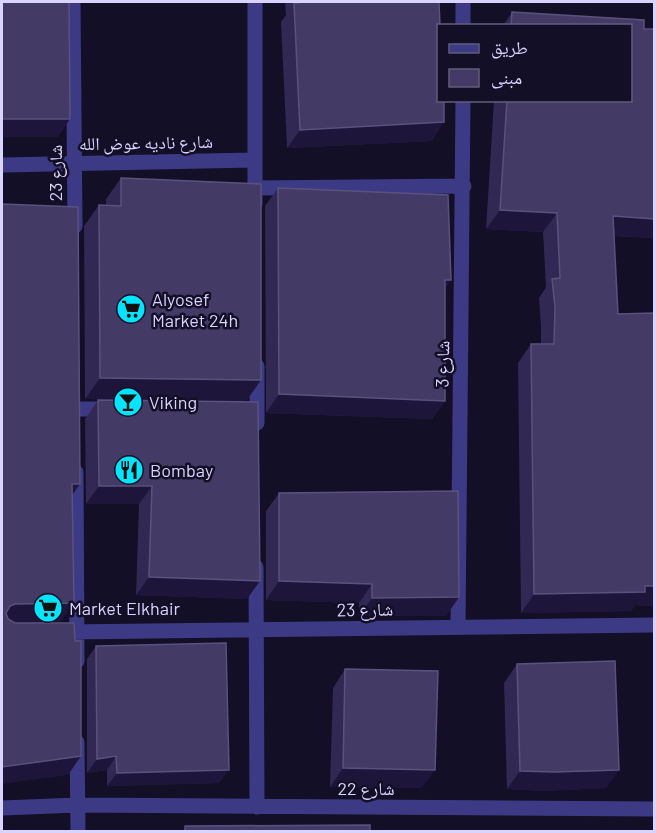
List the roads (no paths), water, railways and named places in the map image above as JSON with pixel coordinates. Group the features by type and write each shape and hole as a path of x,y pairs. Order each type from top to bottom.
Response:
{"street":[{"name":"شارع 23","path":"73,2 75,245"},
{"path":"255,2 255,224"},
{"path":"463,2 463,24"},
{"name":"شارع 3","path":"458,627 463,102"},
{"name":"شارع ناديه عوض الله","path":"2,165 254,160"},
{"path":"255,189 464,186"},
{"path":"257,353 252,411 257,434"},
{"path":"75,409 132,410"},
{"path":"76,455 77,678"},
{"path":"256,549 257,807"},
{"name":"شارع 23","path":"55,632 654,625"},
{"path":"77,724 78,831"},
{"name":"شارع 22","path":"2,807 78,805 654,809"}],"place":[{"name":"Alyosef Market 24h","path":"131,309"},
{"name":"Viking","path":"128,402"},
{"name":"Bombay","path":"129,470"},
{"name":"Market Elkhair","path":"48,608"}]}
